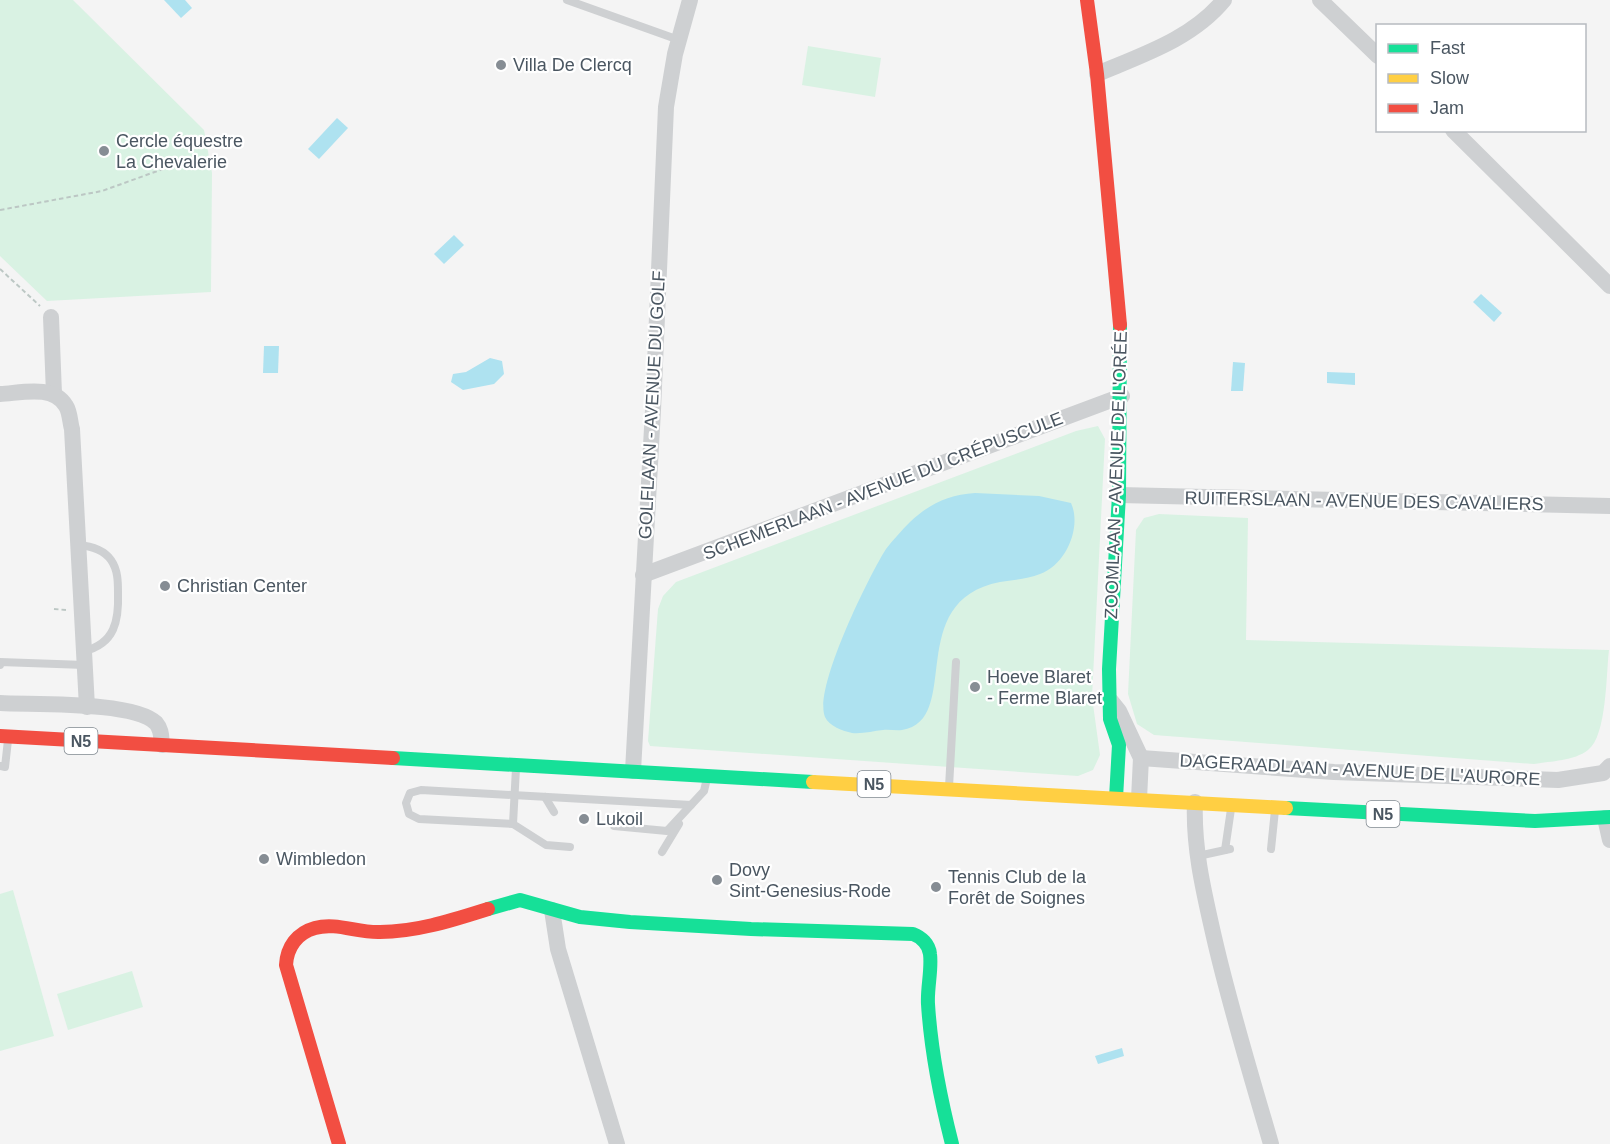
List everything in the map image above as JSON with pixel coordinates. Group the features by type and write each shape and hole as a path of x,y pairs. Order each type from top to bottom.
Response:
{"street":[{"name":"GOLFLAAN - AVENUE DU GOLF","path":"633,771 654,410 666,107 679,40 690,0"},
{"name":"ZOOMLAAN - AVENUE DE L'ORÉE","path":"1087,0 1119,286 1122,396 1109,669 1110,719 1119,746 1116,798"},
{"path":"1097,74 1171,42 1197,26 1224,0"},
{"path":"1320,0 1376,55"},
{"path":"1455,132 1610,286"},
{"path":"51,317 54,394"},
{"path":"0,394 44,391 54,394 66,406 72,429 87,707"},
{"name":"SCHEMERLAAN - AVENUE DU CRÉPUSCULE","path":"643,576 1122,396"},
{"name":"RUITERSLAAN - AVENUE DES CAVALIERS","path":"1119,495 1610,506"},
{"name":"ZOOMLAAN - AVENUE DE L'ORÉE","path":"1111,701 1119,711 1142,758"},
{"path":"0,703 123,709 142,715 155,723 161,731 162,745"},
{"name":"N5","path":"4,737 1455,818 1535,821 1607,818"},
{"path":"1139,799 1142,758"},
{"name":"DAGERAADLAAN - AVENUE DE L'AURORE","path":"1142,758 1334,772 1558,780 1603,773 1610,766"},
{"path":"1195,802 1198,856 1218,955 1271,1144"},
{"path":"1607,818 1610,840"},
{"path":"339,1144 286,965 286,954 292,942 312,929 326,925 368,932 399,931 427,927 520,900 531,900 552,910 589,918 774,930 913,934 921,937 930,952 928,1000 936,1087 952,1144"},
{"path":"552,910 558,949 617,1144"}],"lane":[{"path":"567,0 679,40"},
{"path":"0,665 0,662 84,658 114,631 119,618 118,578 112,561 104,553 90,546 78,545"},
{"path":"949,789 956,662"},
{"path":"0,766 5,767 4,737"},
{"path":"513,824 516,765"},
{"path":"614,826 667,831 704,790 707,775"},
{"path":"570,847 546,845 513,824 419,819 409,814 406,803 410,793 421,790 691,805"},
{"path":"545,797 554,812"},
{"path":"1198,856 1228,849 1231,804"},
{"path":"662,852 691,805"},
{"path":"1271,849 1276,807"}],"path":[{"path":"0,210 102,191 163,169"},
{"path":"0,269 51,317"}],"green space":[{"name":"Cercle équestre La Chevalerie","path":"0,0 73,0 204,130 212,173 211,292 47,301 0,256"},
{"path":"808,46 881,58 875,97 802,85"},
{"path":"1098,426 1105,439 1092,697 1100,755 1093,770 1078,776 650,746 648,741 658,609 663,596 676,582 1076,431"},
{"path":"1159,514 1248,518 1246,640 1609,650 1602,719 1594,743 1582,754 1534,764 1154,735 1137,724 1128,694 1136,530 1144,518"},
{"path":"13,890 54,1036 0,1051 0,894"},
{"path":"132,971 143,1007 68,1030 57,994"}],"water":[{"path":"164,0 185,0 192,8 181,18"},
{"path":"337,118 348,128 319,159 308,149"},
{"path":"454,235 464,245 444,264 434,254"},
{"path":"1481,294 1502,313 1494,322 1473,302"},
{"path":"264,346 279,346 278,373 263,373"},
{"path":"490,358 502,361 504,374 494,384 463,390 451,382 453,374 466,372"},
{"path":"1233,362 1245,363 1243,391 1231,391"},
{"path":"1327,372 1355,373 1355,385 1327,383"},
{"path":"975,493 1039,496 1071,503 1074,513 1073,534 1064,554 1049,569 1040,574 1000,582 970,593 952,612 942,635 930,705 920,722 902,730 860,733 848,732 833,725 825,717 823,703 827,683 856,607 886,549 924,510 948,498"},
{"path":"1122,1048 1124,1056 1098,1064 1095,1056"}],"traffic: fast":[{"path":"1116,798 1119,745 1110,719 1109,669 1119,495 1120,325"},
{"path":"393,758 813,782"},
{"path":"1286,808 1535,821 1610,817"},
{"path":"488,909 520,900 580,917 630,922 916,935 926,944 930,954 928,998 931,1040 952,1144"}],"traffic: slow":[{"path":"813,782 1286,808"}],"traffic: jam":[{"path":"1087,0 1097,74 1120,325"},
{"path":"0,736 393,758"},
{"path":"339,1144 286,965 288,952 294,942 303,933 323,926 372,932 408,930 435,925 488,909"}],"place":[{"name":"Villa De Clercq","path":"501,65"},
{"name":"Cercle équestre La Chevalerie","path":"104,151"},
{"name":"Christian Center","path":"165,586"},
{"name":"Hoeve Blaret - Ferme Blaret","path":"975,687"},
{"name":"Lukoil","path":"584,819"},
{"name":"Wimbledon","path":"264,859"},
{"name":"Dovy Sint-Genesius-Rode","path":"717,880"},
{"name":"Tennis Club de la Forêt de Soignes","path":"936,887"}]}
